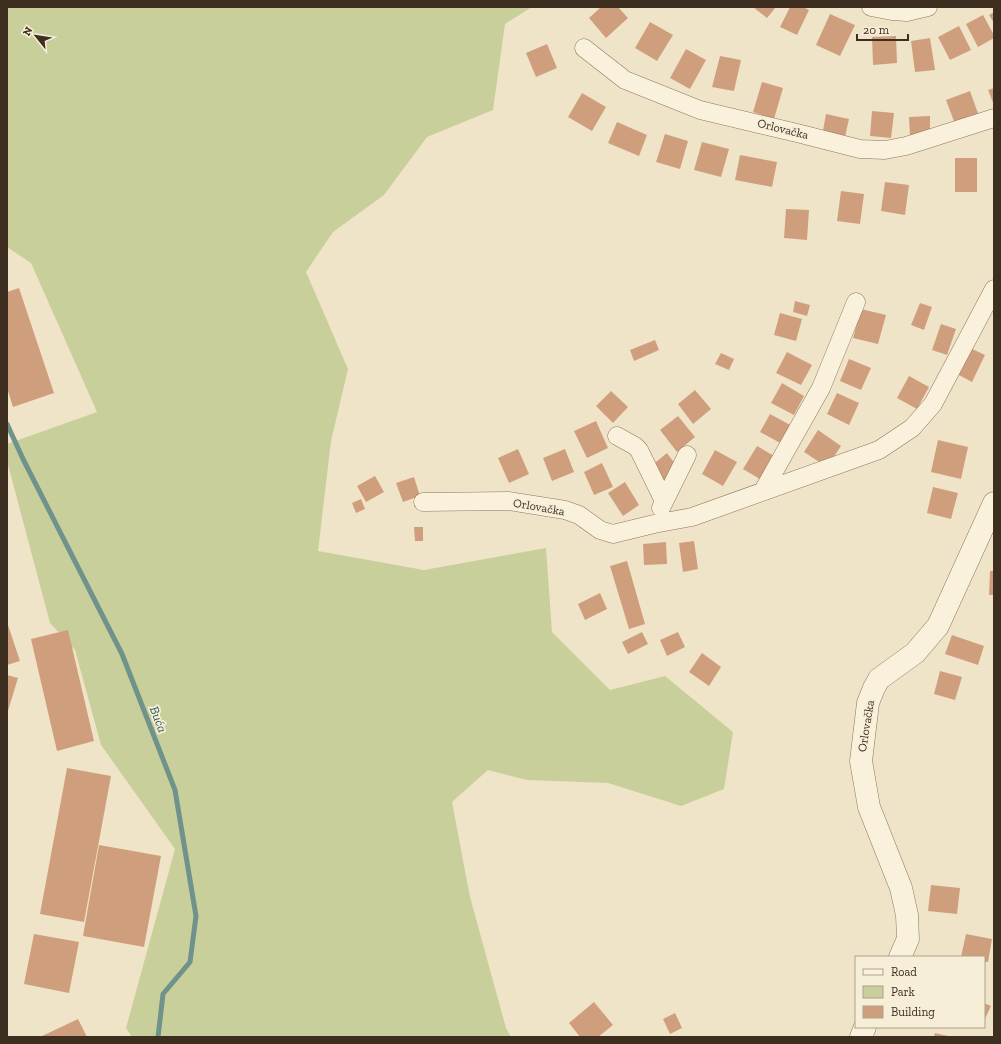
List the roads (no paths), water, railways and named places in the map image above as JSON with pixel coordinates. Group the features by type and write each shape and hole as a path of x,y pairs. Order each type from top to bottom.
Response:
{"street":[{"path":"871,7 907,12 928,7"},
{"name":"Orlovačka","path":"584,48 625,80 700,110 860,149 885,150 906,146 994,118"},
{"name":"Orlovačka","path":"423,502 508,501 565,510 579,515 600,530 613,534 692,517 879,450 912,428 933,404 994,289"},
{"path":"763,491 821,388 856,302"},
{"path":"617,436 635,446 639,450 664,501"},
{"path":"654,524 687,455"},
{"name":"Orlovačka","path":"900,956 908,939 907,915 901,888 869,806 861,761 868,703 879,679 915,653 938,626 994,504"}],"waterway":[{"name":"Buća","path":"7,424 23,459 122,654 175,790 196,916 190,962 163,994 158,1037"}]}
